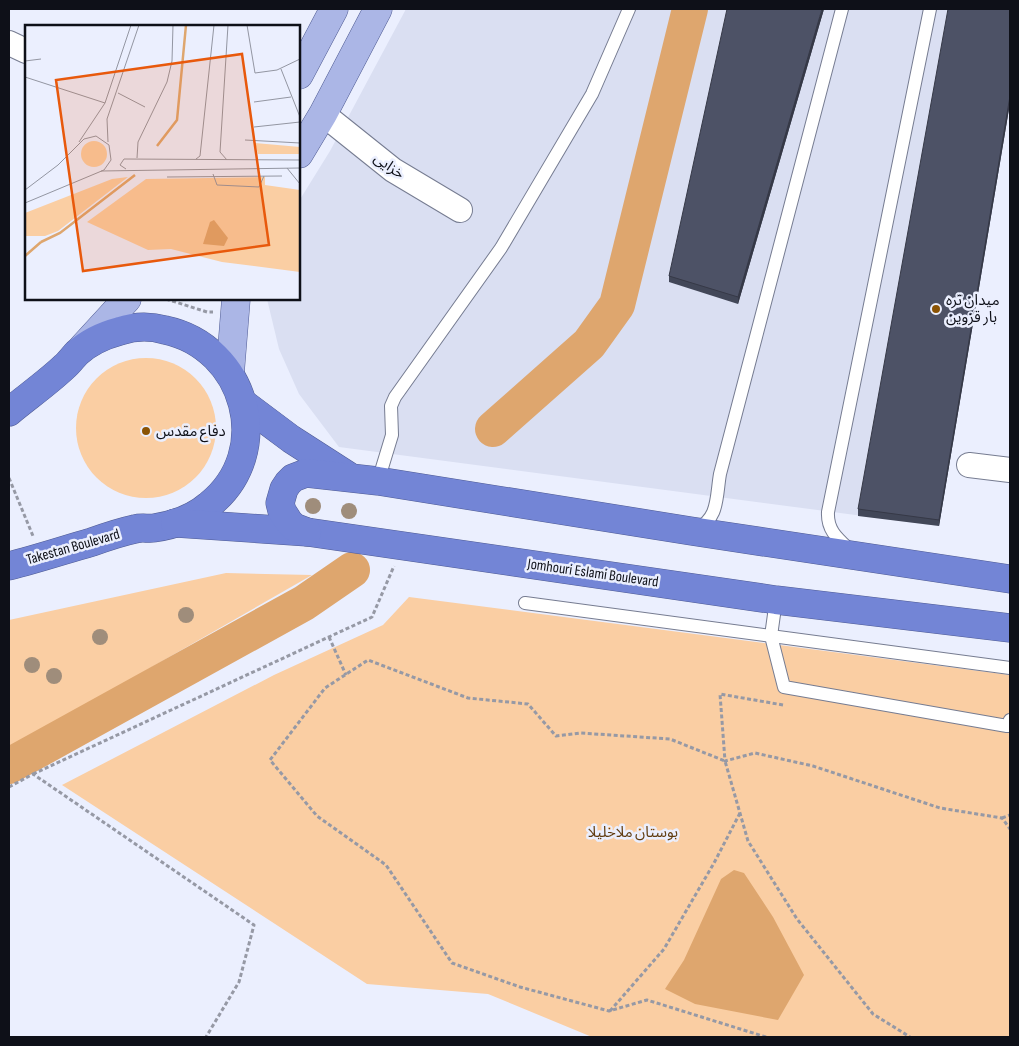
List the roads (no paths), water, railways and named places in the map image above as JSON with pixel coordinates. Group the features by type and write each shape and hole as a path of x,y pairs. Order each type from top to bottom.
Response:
{"highway":[{"path":"9,412 91,343 106,335 140,327 158,328 175,332 198,343 219,359 238,387 243,403 246,426 244,448 237,469 226,488 210,505 191,517 175,523"},
{"path":"243,403 291,439 350,478"},
{"path":"307,532 294,527 284,516 280,503 288,483 293,478 306,473 378,481 691,532 1010,579"},
{"name":"Takestan Boulevard","path":"9,566 137,528 154,528 175,523"},
{"name":"Jomhouri Eslami Boulevard","path":"175,523 307,532 776,600 1010,628"}],"main road":[{"path":"300,73 334,9"},
{"path":"300,152 323,114 378,9"},
{"path":"72,359 127,300"},
{"path":"230,373 236,306"}],"street":[{"path":"9,43 25,51"},
{"name":"خزایی","path":"323,114 393,170 460,210"},
{"path":"969,465 1010,470"}],"lane":[{"path":"378,481 392,435 391,406 395,397 502,248 592,94 628,9"},
{"path":"691,532 705,525 714,514 720,474 842,9"},
{"path":"858,556 835,536 828,522 832,490 930,9"},
{"path":"776,600 771,636 784,687 1007,726 1010,720"},
{"path":"525,602 1010,668"}],"waterway":[{"path":"493,429 589,344 617,305 690,9"},
{"path":"9,766 304,603 352,570"}],"place":[{"name":"میدان تره بار قزوین","path":"936,309"},
{"name":"دفاع مقدس","path":"146,431"}],"park label":[{"name":"بوستان ملاخلیلا","path":"633,832"}]}
